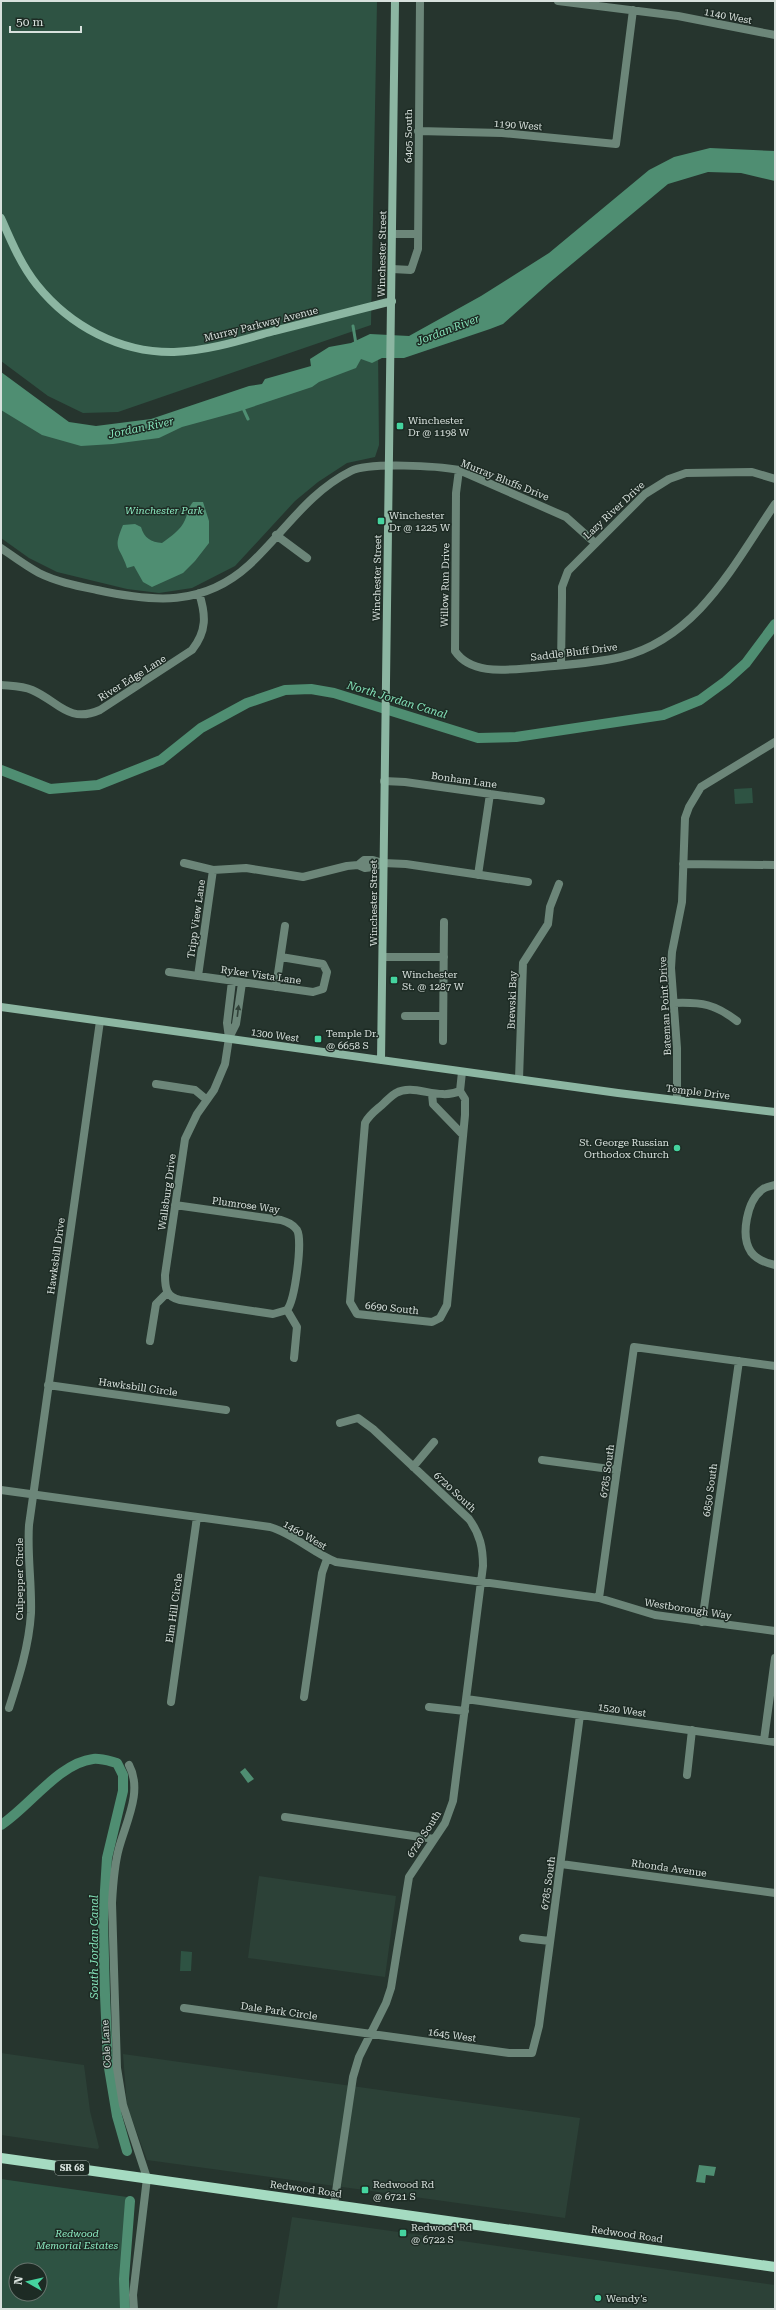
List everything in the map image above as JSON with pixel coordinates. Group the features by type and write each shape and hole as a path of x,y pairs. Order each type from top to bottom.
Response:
{"main road":[{"name":"Winchester Street","path":"381,1060 396,1"},
{"name":"Murray Parkway Avenue","path":"1,218 17,253 36,284 57,306 86,328 116,343 145,349 174,352 216,346 392,301"},
{"name":"1300 West","path":"1,1007 618,1093"},
{"name":"Temple Drive","path":"618,1093 775,1112"},
{"name":"Redwood Road","path":"1,2158 775,2267"}],"street":[{"name":"6405 South","path":"392,269 410,270 418,249 420,1"},
{"name":"1140 West","path":"558,1 633,10 775,35"},
{"name":"1190 West","path":"418,131 502,133 616,144 633,10"},
{"path":"393,234 418,234"},
{"name":"Murray Bluffs Drive","path":"1,548 41,574 84,587 149,599 175,599 199,593 236,575 258,556 307,502 339,478 359,468 389,467 443,468 459,470 566,517 594,542"},
{"name":"Willow Run Drive","path":"455,651 456,493 459,470"},
{"name":"Lazy River Drive","path":"561,665 562,597 564,579 573,564 594,542 649,491 660,482 678,475 694,473 752,472 763,474 775,479"},
{"name":"Saddle Bluff Drive","path":"455,651 467,663 488,669 511,670 621,657 653,645 680,628 715,593 775,504"},
{"path":"276,535 307,558"},
{"name":"River Edge Lane","path":"1,685 30,689 60,709 74,714 89,714 100,710 192,650 201,636 205,623 204,608 199,593"},
{"name":"Bateman Point Drive","path":"677,1100 677,1048 672,986 672,952 682,902 685,818 689,807 702,787 775,742"},
{"name":"Bonham Lane","path":"384,781 405,782 541,801"},
{"path":"478,875 490,794"},
{"path":"184,863 214,870"},
{"name":"Tripp View Lane","path":"198,976 214,870 246,868 303,877 346,866 358,865 365,868 373,868 383,863 406,864 528,882"},
{"path":"683,864 775,865"},
{"name":"Brewski Bay","path":"519,1079 523,963 548,924 550,907 559,884"},
{"path":"443,1041 444,922"},
{"path":"276,987 285,926"},
{"name":"Ryker Vista Lane","path":"169,972 313,992 320,991 324,986 327,972 323,964 281,957"},
{"path":"383,957 444,957"},
{"path":"229,1038 227,1023 232,981"},
{"path":"229,1038 236,1024 242,983"},
{"path":"674,1003 693,1002 714,1006 738,1022"},
{"path":"405,1016 443,1016"},
{"name":"Hawksbill Drive","path":"34,1494 100,1021"},
{"name":"Wallsburg Drive","path":"167,1293 166,1275 185,1139 189,1126 220,1079 225,1064 229,1038"},
{"name":"6690 South","path":"460,1091 450,1096 406,1090 396,1093 371,1114 365,1123 350,1302 357,1314 432,1322 440,1318 447,1305 463,1135 465,1099 460,1091 462,1072"},
{"path":"156,1084 195,1090 207,1100"},
{"path":"432,1094 433,1104 463,1135"},
{"path":"775,1185 763,1189 753,1199 748,1211 746,1236 750,1252 760,1261 775,1265"},
{"name":"Plumrose Way","path":"175,1205 281,1220 293,1226 299,1235 294,1299 287,1310"},
{"path":"150,1341 156,1304 167,1293 180,1300 273,1314 287,1310 295,1320 297,1327 294,1358"},
{"name":"6785 South","path":"599,1598 634,1346 739,1361"},
{"path":"739,1361 775,1366"},
{"name":"6850 South","path":"702,1622 739,1361"},
{"name":"Hawksbill Circle","path":"48,1385 226,1410"},
{"name":"6720 South","path":"334,2205 352,2077 359,2056 386,2003 391,1988 409,1877 445,1823 453,1801 482,1583 483,1555 477,1530 470,1519 373,1429 358,1418 340,1423"},
{"path":"413,1467 434,1442"},
{"path":"542,1460 617,1470"},
{"name":"1460 West","path":"1,1490 197,1517 278,1530 327,1559 346,1564 599,1598"},
{"name":"Culpepper Circle","path":"9,1708 24,1658 31,1614 28,1547 34,1494"},
{"name":"Elm Hill Circle","path":"171,1702 197,1517"},
{"path":"304,1697 322,1573 327,1559"},
{"name":"Westborough Way","path":"599,1598 644,1613 775,1631"},
{"path":"764,1740 775,1658"},
{"name":"1520 West","path":"466,1699 775,1742"},
{"path":"429,1707 465,1711"},
{"name":"6785 South","path":"532,2053 539,2026 580,1715"},
{"path":"687,1775 692,1730"},
{"name":"Cole Lane","path":"129,1765 135,1783 131,1812 119,1849 113,1883 115,2028 117,2068 123,2105 147,2178"},
{"path":"285,1817 434,1839"},
{"name":"Rhonda Avenue","path":"561,1864 775,1892"},
{"path":"523,1938 550,1942"},
{"name":"Dale Park Circle","path":"184,2008 370,2034"},
{"name":"1645 West","path":"370,2034 509,2053 532,2053"},
{"path":"134,2309 134,2287 147,2178"}],"shaded area":[{"path":"259,1876 396,1896 385,1977 248,1958"},
{"path":"1,2053 84,2065 90,2111 99,2147 98,2149 1,2135"},
{"path":"123,2054 580,2118 565,2218 147,2160 127,2106"},
{"path":"292,2217 775,2285 775,2309 277,2309"}],"green space":[{"path":"1,1 377,1 371,325 118,412 83,413 48,396 1,361"},
{"name":"Winchester Park","path":"378,349 379,445 375,457 347,463 318,482 295,501 235,566 192,588 159,593 127,589 57,572 29,558 1,538 1,392 58,430 135,433"},
{"path":"752,788 753,803 735,804 734,789"},
{"path":"181,1951 192,1952 191,1971 180,1971"},
{"name":"Redwood Memorial Estates","path":"1,2179 127,2197 122,2309 1,2309"}],"water":[{"name":"Jordan River","path":"710,148 775,151 775,181 741,173 708,172 668,184 549,283 503,324 490,329 404,358 382,358 372,363 361,359 356,368 319,382 312,387 237,412 182,427 159,438 113,444 81,446 42,435 1,410 1,372 69,422 96,426 151,419 249,386 262,384 265,379 311,366 310,359 329,347 351,343 370,334 409,336 481,296 549,253 649,170 674,157"},
{"path":"193,502 203,502 209,521 209,543 195,561 183,573 152,587 143,582 134,566 127,568 118,548 118,540 123,525 135,524 141,527 148,539 154,542 162,543 181,527"},
{"path":"245,1768 254,1779 248,1783 240,1772"},
{"path":"699,2165 716,2167 714,2176 706,2175 705,2183 696,2182"}],"waterway":[{"path":"353,326 356,344"},
{"path":"242,406 248,419"},
{"name":"North Jordan Canal","path":"1,770 50,789 98,785 161,760 201,728 247,703 285,690 311,689 334,693 478,738 516,737 663,715 700,700 726,681 746,663 775,624"},
{"name":"South Jordan Canal","path":"1,1825 12,1817 56,1777 68,1768 80,1762 96,1759 117,1763 123,1775 123,1791 107,1858 103,1922 108,2062 117,2116 127,2151"},
{"name":"South Jordan Canal","path":"125,2309 124,2279 130,2201"}],"place":[{"name":"Winchester Dr @ 1198 W","path":"400,426"},
{"name":"Winchester Dr @ 1225 W","path":"381,521"},
{"name":"Winchester St. @ 1287 W","path":"394,980"},
{"name":"Temple Dr. @ 6658 S","path":"318,1039"},
{"name":"St. George Russian Orthodox Church","path":"677,1148"},
{"name":"Redwood Rd @ 6721 S","path":"365,2190"},
{"name":"Redwood Rd @ 6722 S","path":"403,2233"},
{"name":"Wendy's","path":"598,2298"}]}
